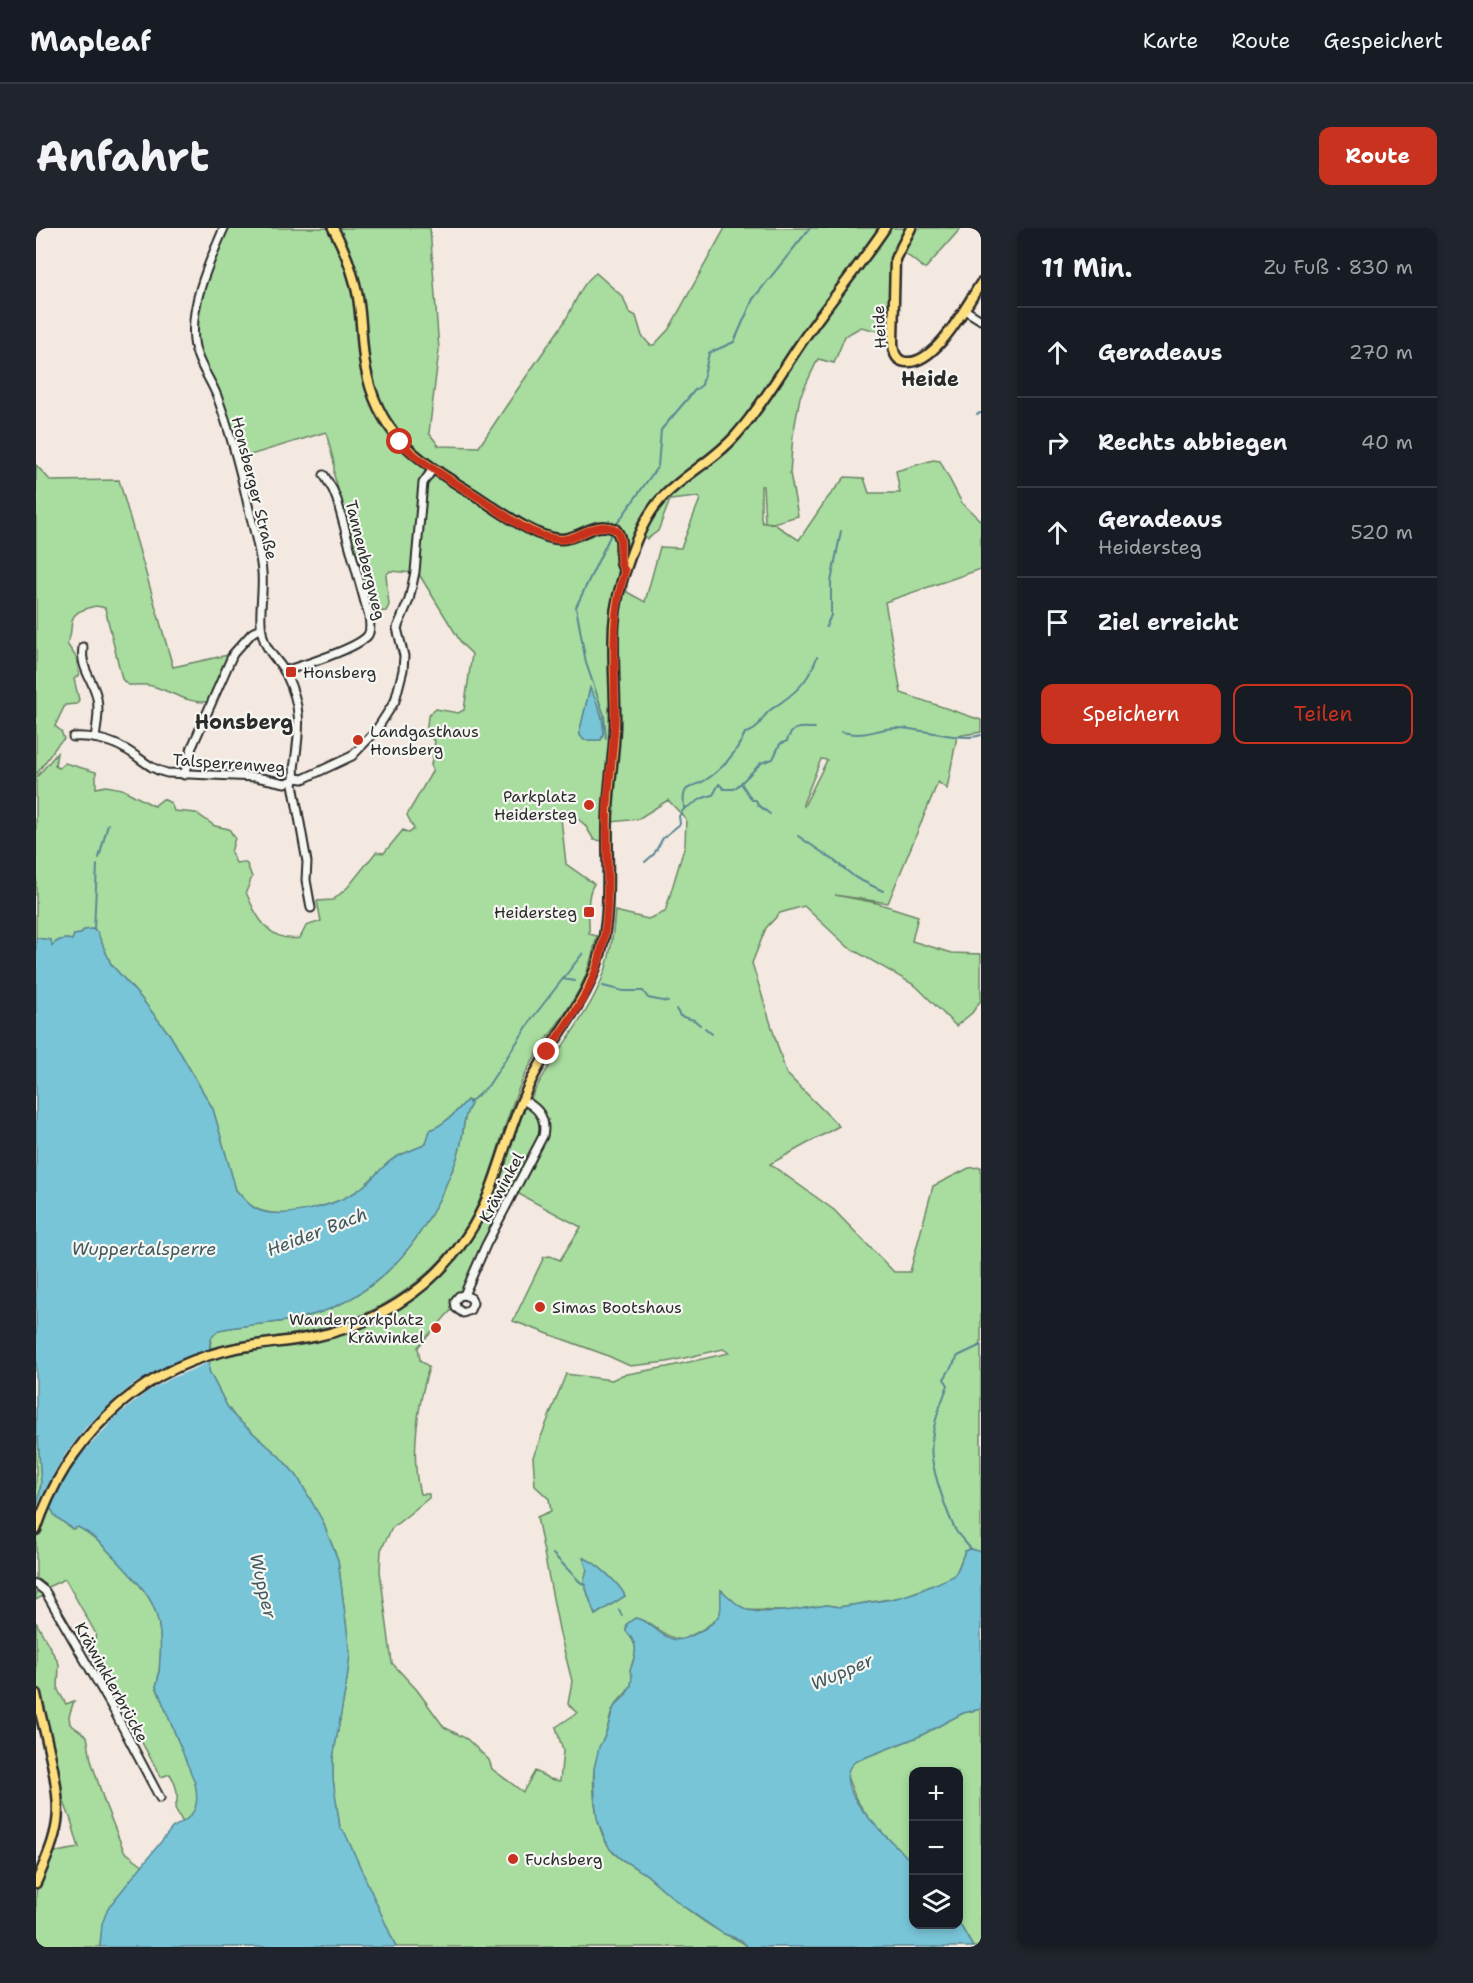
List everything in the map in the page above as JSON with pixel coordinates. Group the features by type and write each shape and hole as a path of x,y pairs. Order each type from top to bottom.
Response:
{"main road":[{"path":"333,228 350,265 357,292 365,366 371,390 379,409 400,442 433,469 521,525 541,534 555,539 566,539 598,526 614,528 621,538 621,564 625,571"},
{"path":"36,1530 58,1479 78,1448 92,1430 116,1407 140,1389 172,1370 210,1355 343,1329 382,1313 427,1282 461,1246 482,1211 496,1178 522,1100 542,1061 589,988 603,945 608,906 608,806 615,727 614,625 618,595 638,535 652,511 665,496 709,461 739,433 885,228"},
{"name":"Heide","path":"911,228 897,253 893,275 893,345 895,355 901,361 916,360 935,348 947,336 981,283"},
{"path":"36,1694 56,1787 58,1813 54,1835 36,1883"}],"street":[{"name":"Honsberger Straße","path":"224,228 200,291 194,342 198,358 216,394 248,502 262,571 261,628 269,652 284,671 300,715 294,767 296,778 293,789 307,862 306,880 311,908"},
{"path":"965,310 981,320"},
{"path":"296,778 303,779 352,756 375,732 395,701 403,670 402,643 397,628 409,600 415,572 423,483 433,469"},
{"name":"Tannenbergweg","path":"284,671 352,646 366,638 370,629 369,617 337,500 324,475"},
{"path":"184,775 192,747 233,654 252,633 261,628"},
{"path":"83,647 85,671 96,694 98,705 95,738"},
{"name":"Talsperrenweg","path":"73,737 95,738 125,748 154,770 184,775 256,777 285,783 296,778"},
{"name":"Kräwinkel","path":"464,1295 490,1237 543,1136 544,1122 538,1109 522,1100"},
{"name":"Kräwinklerbrücke","path":"36,1584 45,1592 103,1691 160,1798"}],"green space":[{"path":"225,228 333,228 340,243 359,316 378,409 425,464 413,573 390,571 386,575 389,605 386,611 373,610 367,597 334,475 334,463 326,432 237,459 196,343 201,294"},
{"path":"335,228 430,228 439,350 429,433 439,446 479,447 561,327 580,291 596,273 623,297 629,312 636,316 642,336 650,345 654,345 669,329 725,228 881,228 788,363 888,228 907,228 892,259 890,325 886,333 861,327 845,336 834,363 818,359 800,397 793,435 790,473 798,516 773,523 765,522 763,486 761,486 761,519 763,523 774,524 799,540 845,477 864,478 869,493 900,493 896,471 933,460 940,461 962,503 981,521 981,569 885,602 901,693 981,720 981,732 957,736 947,789 938,782 888,903 835,895 877,903 918,916 912,941 952,953 981,954 981,1000 972,1013 956,1026 916,986 848,947 804,906 780,913 766,928 752,963 786,1073 839,1126 770,1164 834,1210 894,1272 910,1272 933,1186 969,1168 981,1167 981,1552 970,1549 965,1551 954,1576 940,1583 902,1597 839,1607 827,1605 786,1611 747,1610 721,1590 719,1615 704,1628 682,1640 675,1639 647,1622 635,1618 627,1624 626,1631 636,1650 630,1670 632,1682 612,1712 594,1770 596,1812 602,1833 611,1850 619,1858 644,1873 701,1920 748,1947 396,1947 345,1834 340,1828 333,1779 333,1758 350,1654 338,1560 322,1520 297,1476 279,1456 235,1417 209,1371 210,1355 239,1348 313,1337 352,1326 377,1316 421,1287 458,1249 473,1227 491,1191 522,1100 537,1110 543,1118 543,1136 486,1245 464,1295 457,1298 455,1306 418,1347 420,1360 429,1367 417,1430 417,1479 420,1494 429,1494 429,1498 392,1528 381,1550 380,1571 392,1663 417,1690 444,1727 467,1739 489,1760 492,1769 523,1792 535,1771 550,1779 560,1781 563,1751 556,1727 577,1713 568,1704 572,1681 560,1634 537,1517 551,1511 549,1499 535,1486 533,1457 566,1374 612,1380 622,1375 729,1353 723,1349 667,1362 630,1366 513,1321 544,1257 550,1256 560,1260 581,1227 515,1192 545,1134 546,1127 543,1113 531,1098 595,995 610,954 615,911 648,919 665,912 685,845 686,819 668,800 638,819 612,822 618,733 617,625 626,575 627,592 645,602 660,547 681,548 700,499 697,497 670,500 658,531 647,539 640,531 625,571 621,562 617,530 603,526 588,530 612,529 616,531 618,540 619,567 610,625 613,733 605,786 604,841 594,840 585,825 572,814 562,815 561,818 566,864 594,884 588,907 589,934 597,936 594,949 580,988 522,1081 510,1110 486,1186 468,1224 436,1264 397,1296 374,1309 327,1327 210,1348 211,1338 219,1330 292,1320 319,1313 366,1289 385,1273 403,1255 433,1212 459,1153 470,1101 467,1100 445,1121 430,1130 426,1144 393,1159 354,1193 333,1203 292,1213 267,1212 257,1209 236,1190 213,1109 170,1035 111,964 97,932 92,929 84,930 81,934 74,935 72,940 61,940 52,947 50,940 36,938 36,778 57,753 55,766 59,768 65,763 96,772 96,788 106,786 122,789 154,806 163,799 171,803 174,811 196,813 215,826 229,829 235,838 231,852 236,863 247,864 252,877 246,892 259,918 272,932 280,936 300,938 306,926 321,921 317,901 333,900 348,887 376,852 384,853 403,830 409,833 414,829 407,815 433,770 431,765 435,741 426,735 428,716 436,709 458,713 464,710 472,654 462,644 417,571 426,482 435,476 441,476 513,522 542,536 554,539 521,525 484,501 442,470 442,466 431,463 421,456 393,429 378,402 373,387 363,342 359,292 346,251","holes":["590,688 603,721 601,740 584,740 579,734","821,759 827,760 804,806","584,1558 607,1574 625,1596 595,1615 584,1583 587,1569"]},
{"path":"914,228 961,228 925,269 901,250"},
{"path":"36,465 51,481 119,480 173,667 232,654 211,701 189,700 149,685 128,685 122,679 105,608 95,606 79,612 73,619 67,644 76,657 79,675 74,679 79,700 77,704 65,705 55,726 61,731 64,739 36,775"},
{"path":"36,1436 38,1436 41,1483 38,1504 52,1510 55,1516 72,1529 78,1527 99,1542 146,1593 157,1615 161,1642 156,1686 187,1760 196,1790 196,1807 193,1814 183,1823 175,1808 176,1786 170,1774 161,1777 88,1650 93,1647 96,1634 65,1579 41,1590 43,1596 36,1600"},
{"path":"36,1622 59,1664 58,1690 66,1704 74,1701 69,1716 70,1724 87,1736 91,1760 105,1804 124,1851 144,1866 113,1902 104,1922 100,1947 36,1947 36,1892 51,1853 79,1848 71,1820 43,1748 36,1720"},
{"path":"981,1709 981,1947 973,1947 962,1929 963,1767 909,1767 909,1859 873,1825 856,1799 846,1774 850,1765 856,1761 920,1736 963,1713"}],"water":[{"path":"590,688 602,721 601,740 584,740 579,734"},
{"name":"Wuppertalsperre","path":"92,929 97,932 111,964 170,1035 213,1109 236,1190 256,1209 266,1212 292,1213 320,1207 344,1198 364,1186 393,1159 426,1144 430,1130 446,1121 467,1100 471,1104 457,1158 433,1212 403,1255 385,1273 366,1289 319,1313 292,1320 219,1330 210,1341 209,1371 227,1406 235,1417 279,1456 297,1476 322,1520 338,1560 350,1654 333,1758 333,1779 340,1828 345,1833 396,1947 100,1947 102,1924 108,1908 172,1828 191,1815 197,1799 195,1783 156,1686 161,1642 157,1615 152,1604 138,1583 94,1538 78,1527 73,1529 55,1516 52,1510 38,1504 41,1483 38,1437 36,1436 36,938 51,940 52,946 58,940 72,940 74,935"},
{"name":"Wupper","path":"970,1549 981,1552 981,1709 963,1713 920,1736 856,1761 848,1772 848,1785 866,1814 909,1859 909,1929 962,1929 973,1947 748,1947 741,1940 722,1933 680,1904 646,1874 621,1859 610,1849 597,1818 594,1769 599,1747 614,1707 631,1686 630,1671 636,1650 626,1631 627,1624 635,1618 646,1622 672,1639 691,1636 706,1628 717,1618 721,1611 721,1590 738,1605 747,1610 760,1612 827,1605 839,1607 893,1599 917,1592 954,1576 965,1551"},
{"path":"583,1558 607,1574 625,1596 595,1615 584,1582 587,1569"}],"pier":[{"path":"213,1348 212,1361 170,1379 147,1392 118,1415 80,1456 64,1481 50,1510 38,1505 66,1453 87,1426 118,1397 134,1384 171,1364"}],"waterway":[{"name":"Heider Bach","path":"616,525 658,466 661,430 695,390 702,385 709,353 734,342 753,299 810,228"},
{"path":"977,414 981,413"},
{"name":"Heider Bach","path":"606,738 604,715 586,663 576,607 613,530"},
{"path":"826,627 831,615 831,582 841,531"},
{"path":"645,862 654,854 663,838 680,824 679,816 684,809 686,790 710,777 728,760 745,733 757,727 768,712 808,677 817,657"},
{"path":"741,783 761,763 773,759 780,744 787,741 794,730 815,728"},
{"path":"842,732 859,734 897,728 962,737 981,735"},
{"path":"684,809 713,795 719,784 724,789 734,789 741,783 752,800 756,800 758,805 770,814"},
{"path":"99,858 108,824"},
{"path":"798,836 856,878 883,891"},
{"path":"94,930 97,865"},
{"name":"Heider Bach","path":"469,1103 488,1086 534,1016 583,953"},
{"path":"563,979 575,981"},
{"path":"603,986 623,991 643,991 648,998 668,1002"},
{"path":"676,1009 680,1016 694,1020 700,1025"},
{"path":"705,1028 712,1034"},
{"path":"971,1549 956,1531 949,1515 936,1475 931,1450 936,1421 948,1385 944,1379 958,1356 981,1345"},
{"path":"553,1554 580,1582 586,1585"},
{"path":"619,1610 622,1616"}],"place":[{"name":"Honsberg","path":"291,672"},
{"name":"Landgasthaus Honsberg","path":"358,740"},
{"name":"Parkplatz Heidersteg","path":"589,805"},
{"name":"Heidersteg","path":"589,912"},
{"name":"Simas Bootshaus","path":"540,1307"},
{"name":"Wanderparkplatz Kräwinkel","path":"436,1328"},
{"name":"Fuchsberg","path":"513,1859"}],"district":[{"name":"Heide","path":"930,379"},
{"name":"Honsberg","path":"244,722"}],"route":[{"path":"400,442 415,456 441,474 521,525 541,534 555,539 566,539 594,527 603,526 613,528 621,538 621,564 625,571 618,595 613,639 615,727 609,787 608,906 603,945 589,988 547,1052"}]}
